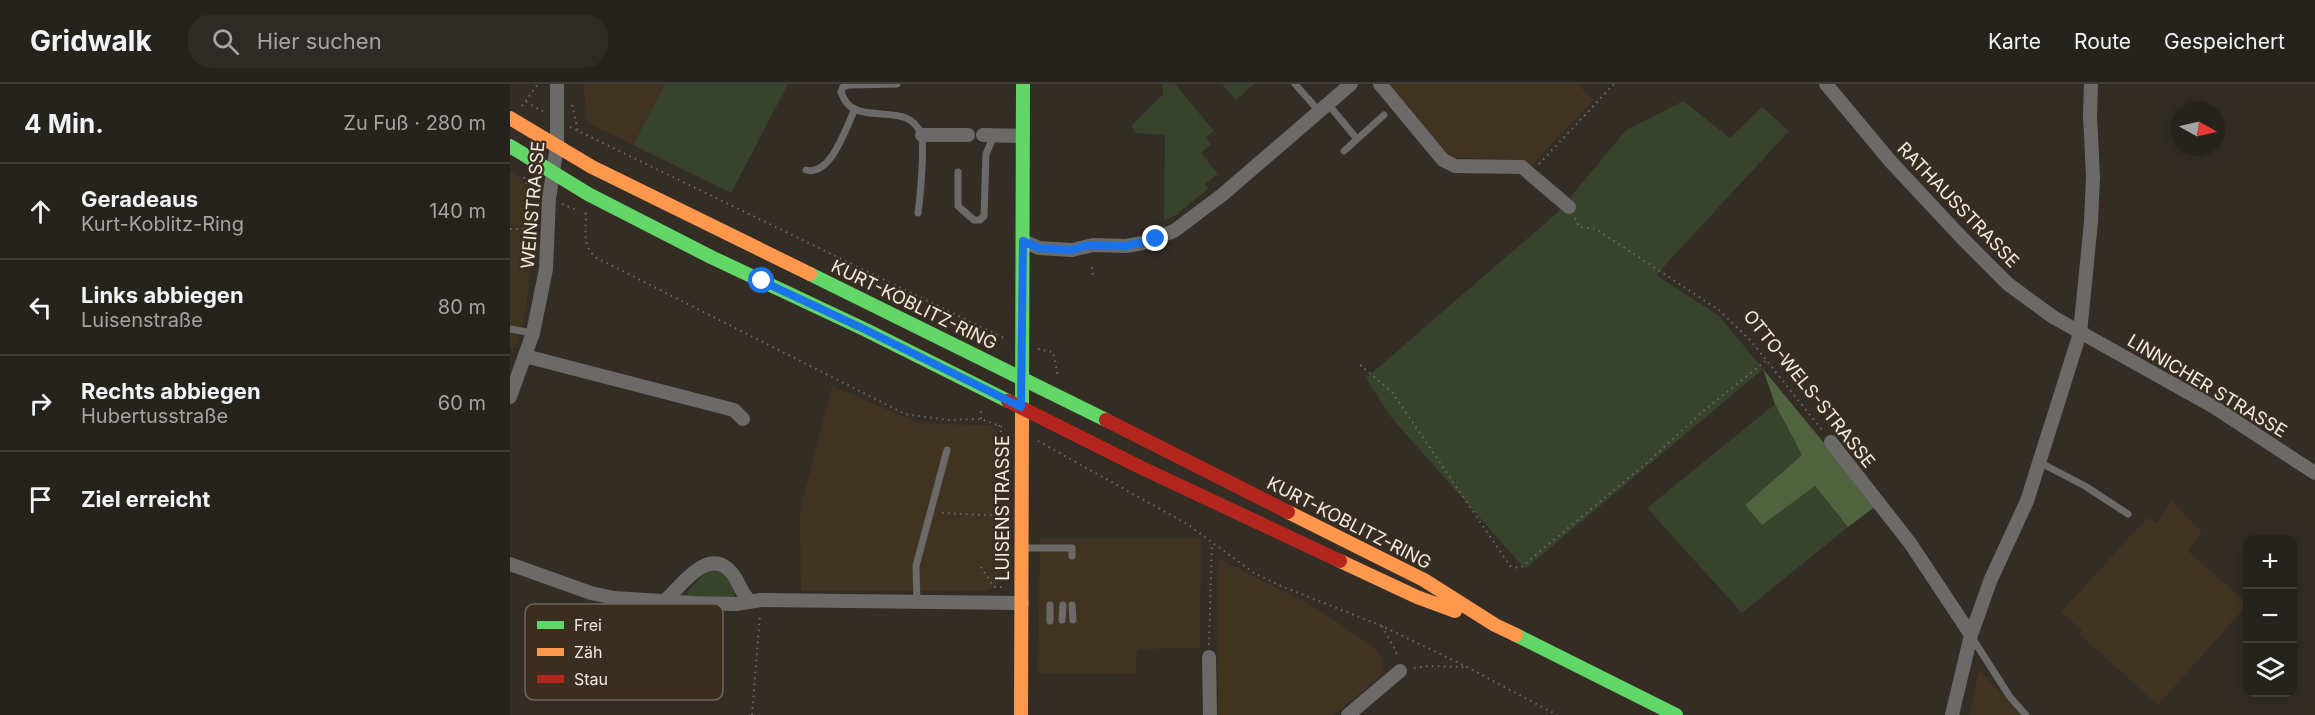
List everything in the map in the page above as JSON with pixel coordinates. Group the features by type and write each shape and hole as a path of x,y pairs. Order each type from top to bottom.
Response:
{"main road":[{"name":"LUISENSTRASSE","path":"1021,715 1023,84"},
{"name":"KURT-KOBLITZ-RING","path":"510,118 592,167 1022,378 1424,580 1495,625 1676,715"},
{"name":"KURT-KOBLITZ-RING","path":"510,146 588,194 711,257 866,330 1142,468 1417,597 1495,625"}],"street":[{"name":"WEINSTRASSE","path":"510,397 533,333 546,269 549,199 557,145 558,84"},
{"path":"1023,241 1039,248 1072,250 1093,245 1135,244 1156,239 1174,231 1222,195 1351,84"},
{"path":"1380,84 1443,160 1455,166 1522,167 1569,207"},
{"name":"RATHAUSSTRASSE","path":"1826,84 1891,162 1963,240 2008,284 2053,317 2080,333"},
{"path":"1952,715 1971,634 1991,579 2027,501 2080,333 2091,222 2091,84"},
{"path":"922,135 968,135"},
{"path":"988,136 1023,136"},
{"name":"LINNICHER STRASSE","path":"2080,333 2214,407 2315,473"},
{"path":"525,356 734,410 743,419"},
{"name":"OTTO-WELS-STRASSE","path":"1831,442 1910,543 1971,634"},
{"path":"665,602 709,562 720,563 731,570 744,596 756,600"},
{"path":"510,564 591,593 614,598 665,602 736,604 756,600 1022,603"},
{"path":"1209,657 1210,715"},
{"path":"1348,715 1401,671"}],"lane":[{"path":"897,84 843,87 841,92 845,101 855,109 894,114 914,122 922,135 918,213"},
{"path":"1295,84 1324,107 1357,139"},
{"path":"806,170 813,172 820,170 829,162 855,109"},
{"path":"1344,152 1384,116"},
{"path":"958,172 958,206 974,220 980,220 984,216 988,136"},
{"path":"510,329 533,333"},
{"path":"917,603 916,566 947,450"},
{"path":"2039,462 2085,486 2128,514"},
{"path":"1022,548 1072,548 1072,556"},
{"path":"1049,548 1050,556"},
{"path":"1062,548 1062,556"},
{"path":"1050,605 1050,621"},
{"path":"1062,620 1063,605"},
{"path":"1072,605 1073,620"},
{"path":"1971,634 2010,697 2026,715"}],"path":[{"path":"1531,173 1614,84"},
{"path":"572,95 578,131 1004,338"},
{"path":"523,175 529,191 586,214 585,240 588,250 595,257 905,414 948,420 981,419 1021,433 1056,450 1187,524 1254,573 1382,626 1467,667 1557,715"},
{"name":"OTTO-WELS-STRASSE","path":"1569,207 1579,227 1596,229 1719,309 1767,360 1831,442"},
{"path":"510,229 533,229"},
{"path":"1092,267 1094,278"},
{"path":"1032,348 1053,352 1058,378"},
{"path":"1360,365 1392,392 1510,566 1520,568 1649,461 1702,412 1767,360"},
{"path":"981,399 981,419"},
{"path":"930,511 954,515 999,515"},
{"path":"1209,657 1212,543"},
{"path":"981,567 994,586 1007,587"},
{"path":"752,715 756,600"},
{"path":"1382,626 1395,649 1401,671 1428,666 1467,667"}],"shaded area":[{"path":"583,84 665,84 633,145 588,123"},
{"path":"1388,84 1577,84 1594,100 1532,164 1522,160 1455,158 1447,154"},
{"path":"510,172 521,178 526,191 532,256 525,315 515,348 510,348"},
{"path":"832,386 921,424 990,425 996,430 1001,443 1002,576 998,584 986,591 801,591 800,512"},
{"path":"2171,500 2202,532 2188,551 2243,599 2243,609 2158,705 2079,634 2082,630 2061,612 2147,518 2157,523"},
{"path":"1201,538 1200,648 1137,649 1136,674 1038,673 1040,539"},
{"path":"1218,558 1316,608 1374,647 1379,653 1383,666 1380,677 1334,715 1218,715"},
{"path":"1979,669 1998,690 2021,715 1970,715"}],"green space":[{"path":"665,84 788,84 731,193 633,145"},
{"path":"1163,84 1175,84 1214,131 1206,137 1211,144 1201,153 1218,174 1205,184 1209,188 1176,215 1164,220 1165,135 1136,133 1131,126 1163,94"},
{"path":"1222,84 1254,84 1236,100"},
{"path":"1683,101 1730,138 1762,107 1789,131 1656,275 1719,316 1763,369 1525,569 1390,416 1366,378 1558,212 1626,130"},
{"path":"1763,369 1876,506 1848,527 1815,486 1762,525 1745,505 1802,455 1775,404"},
{"path":"1775,404 1802,455 1745,505 1762,524 1815,486 1848,527 1742,613 1647,508"},
{"path":"715,569 729,580 735,598 688,597 687,592 706,572"}],"traffic: fast":[{"path":"1022,417 1023,84"},
{"path":"510,146 588,194 711,257 866,330 1008,401"},
{"path":"810,274 1106,420"},
{"path":"1516,635 1676,715"}],"traffic: slow":[{"path":"510,118 592,167 810,274"},
{"path":"1021,715 1022,417"},
{"path":"1288,512 1424,580 1495,625 1516,635"},
{"path":"1340,561 1417,597 1455,611"}],"traffic: jam":[{"path":"1008,401 1142,468 1340,561"},
{"path":"1106,420 1288,512"}],"route":[{"path":"762,281 1021,407 1023,241 1039,248 1072,250 1088,245 1126,246 1156,239"}]}
